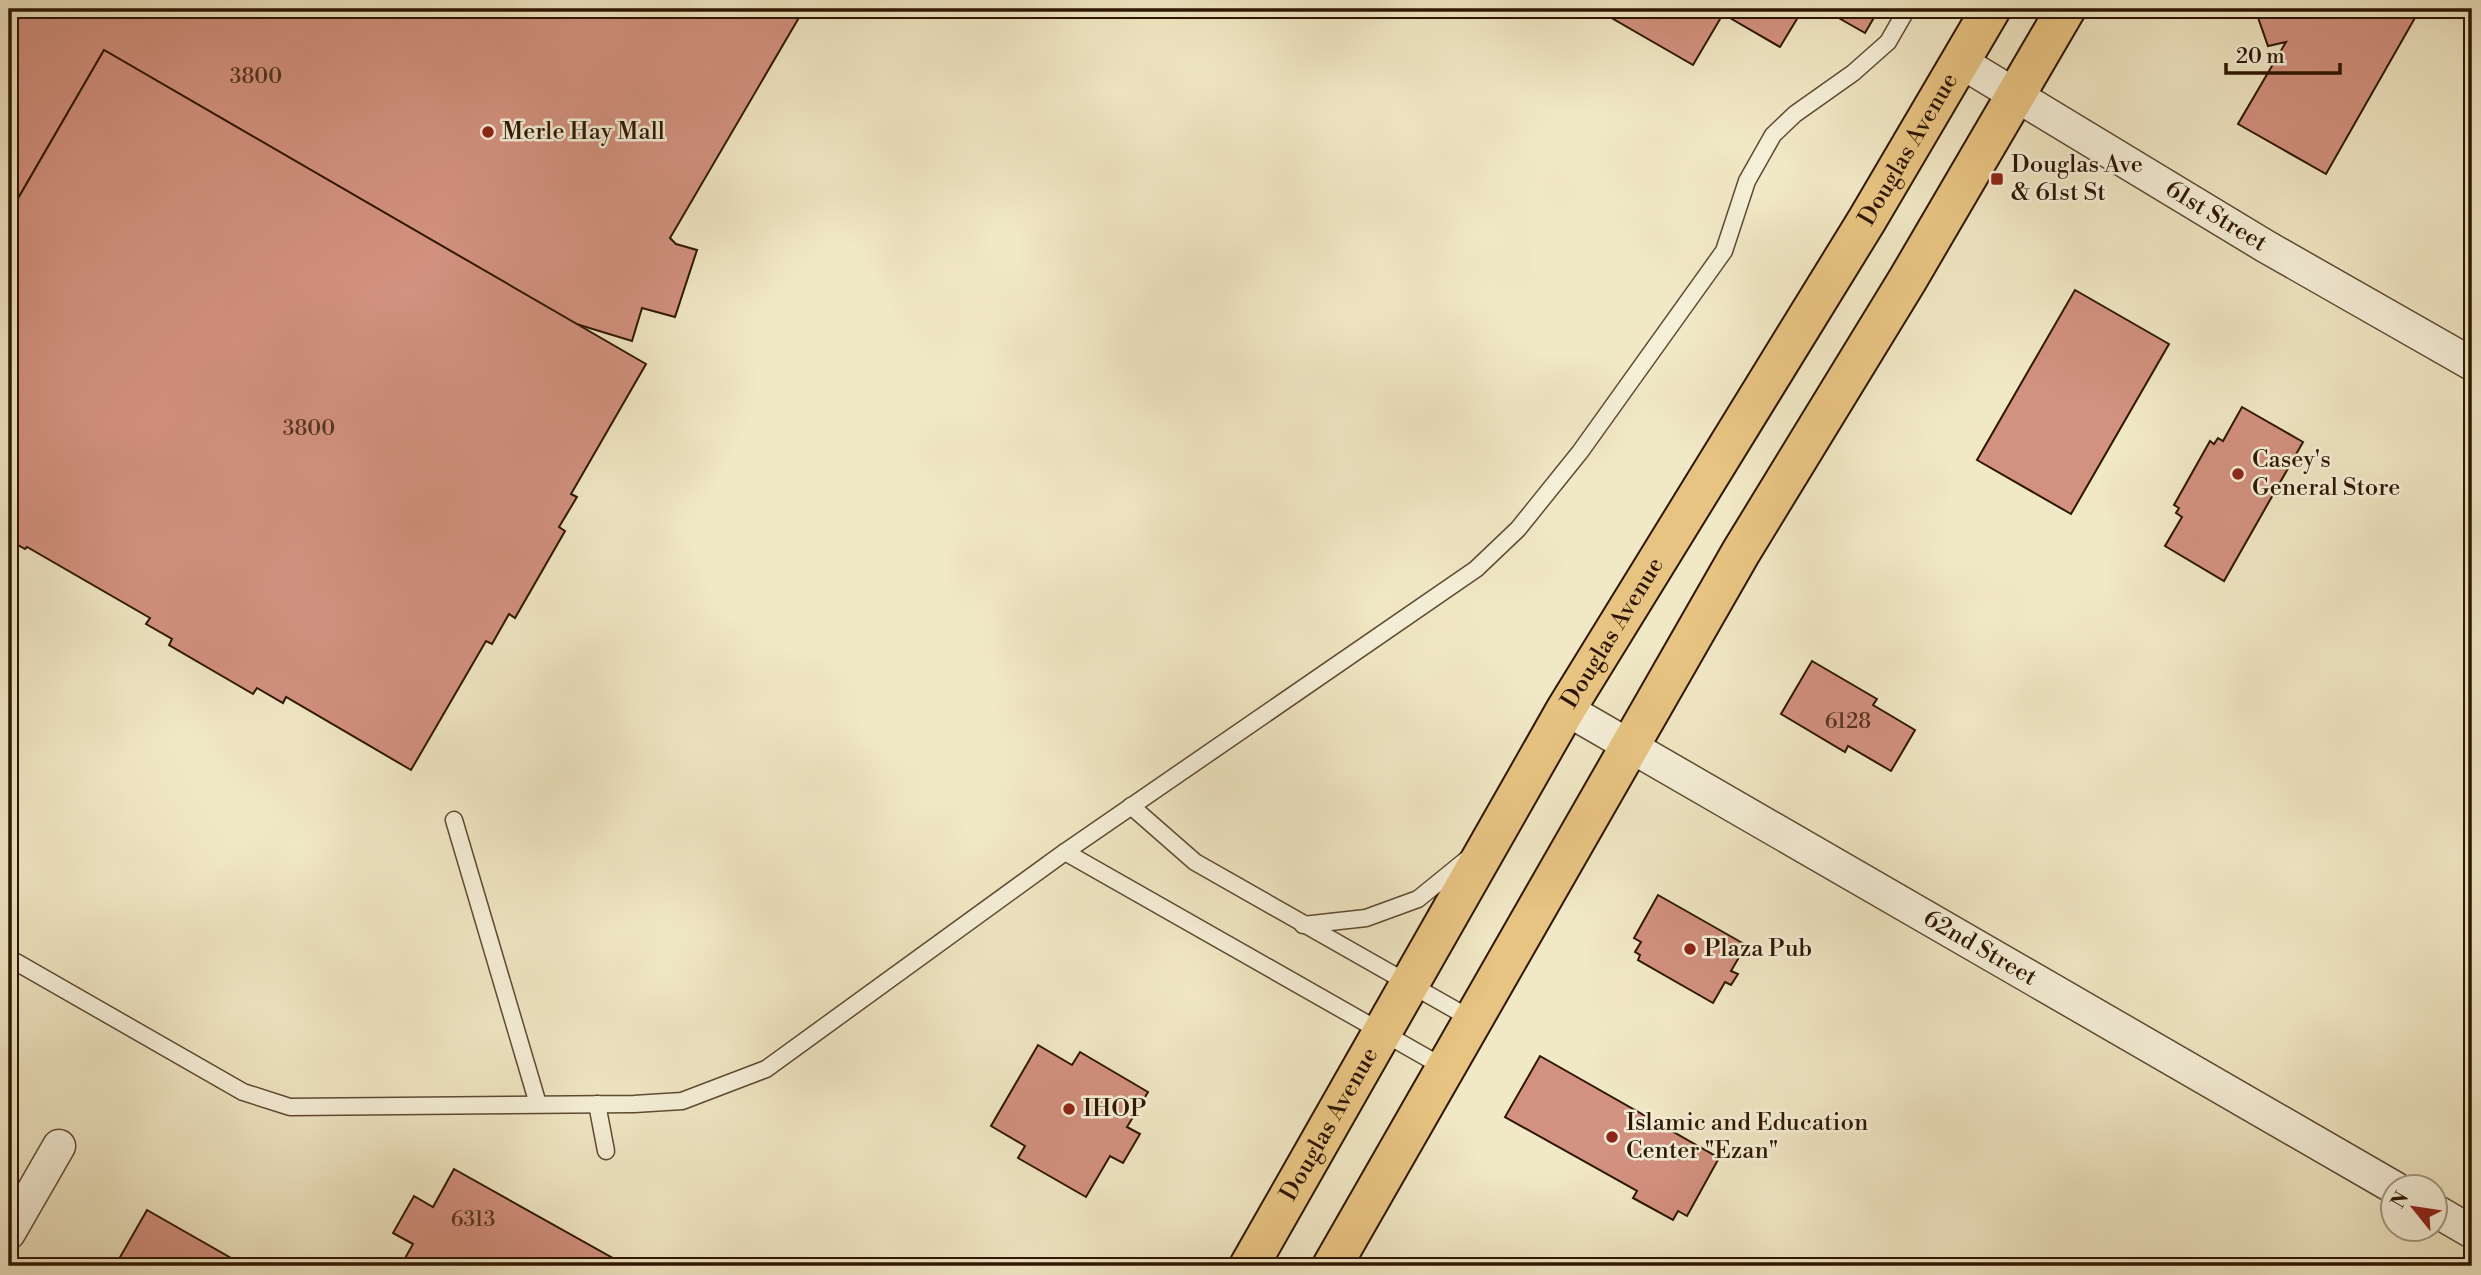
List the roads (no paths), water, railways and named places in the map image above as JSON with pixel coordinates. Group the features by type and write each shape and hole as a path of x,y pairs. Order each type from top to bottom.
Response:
{"main road":[{"name":"Douglas Avenue","path":"1249,1266 1566,709 1867,220 1991,9"},
{"path":"1332,1266 1800,453 2018,95 2066,9"}],"street":[{"name":"61st Street","path":"1961,62 2265,246 2472,364"},
{"name":"62nd Street","path":"1566,709 2380,1179"},
{"path":"9,1233 59,1146"},
{"path":"2450,1220 2472,1232"}],"lane":[{"path":"9,958 243,1092 290,1107 682,1101 766,1069 1065,852 1476,569 1518,529 1580,452 1724,251 1747,181 1773,135 1795,114 1853,73 1888,42 1907,9"},
{"path":"1131,806 1195,862 1472,1020"},
{"path":"454,820 538,1104"},
{"path":"1303,925 1366,918 1418,900 1492,839"},
{"path":"1065,852 1445,1068"},
{"path":"597,1104 606,1151"}],"place":[{"name":"Merle Hay Mall","path":"488,132"},
{"name":"Douglas Ave & 61st St","path":"1997,179"},
{"name":"Casey's General Store","path":"2238,474"},
{"name":"Plaza Pub","path":"1690,949"},
{"name":"IHOP","path":"1069,1109"},
{"name":"Islamic and Education Center \"Ezan\"","path":"1612,1137"}]}
